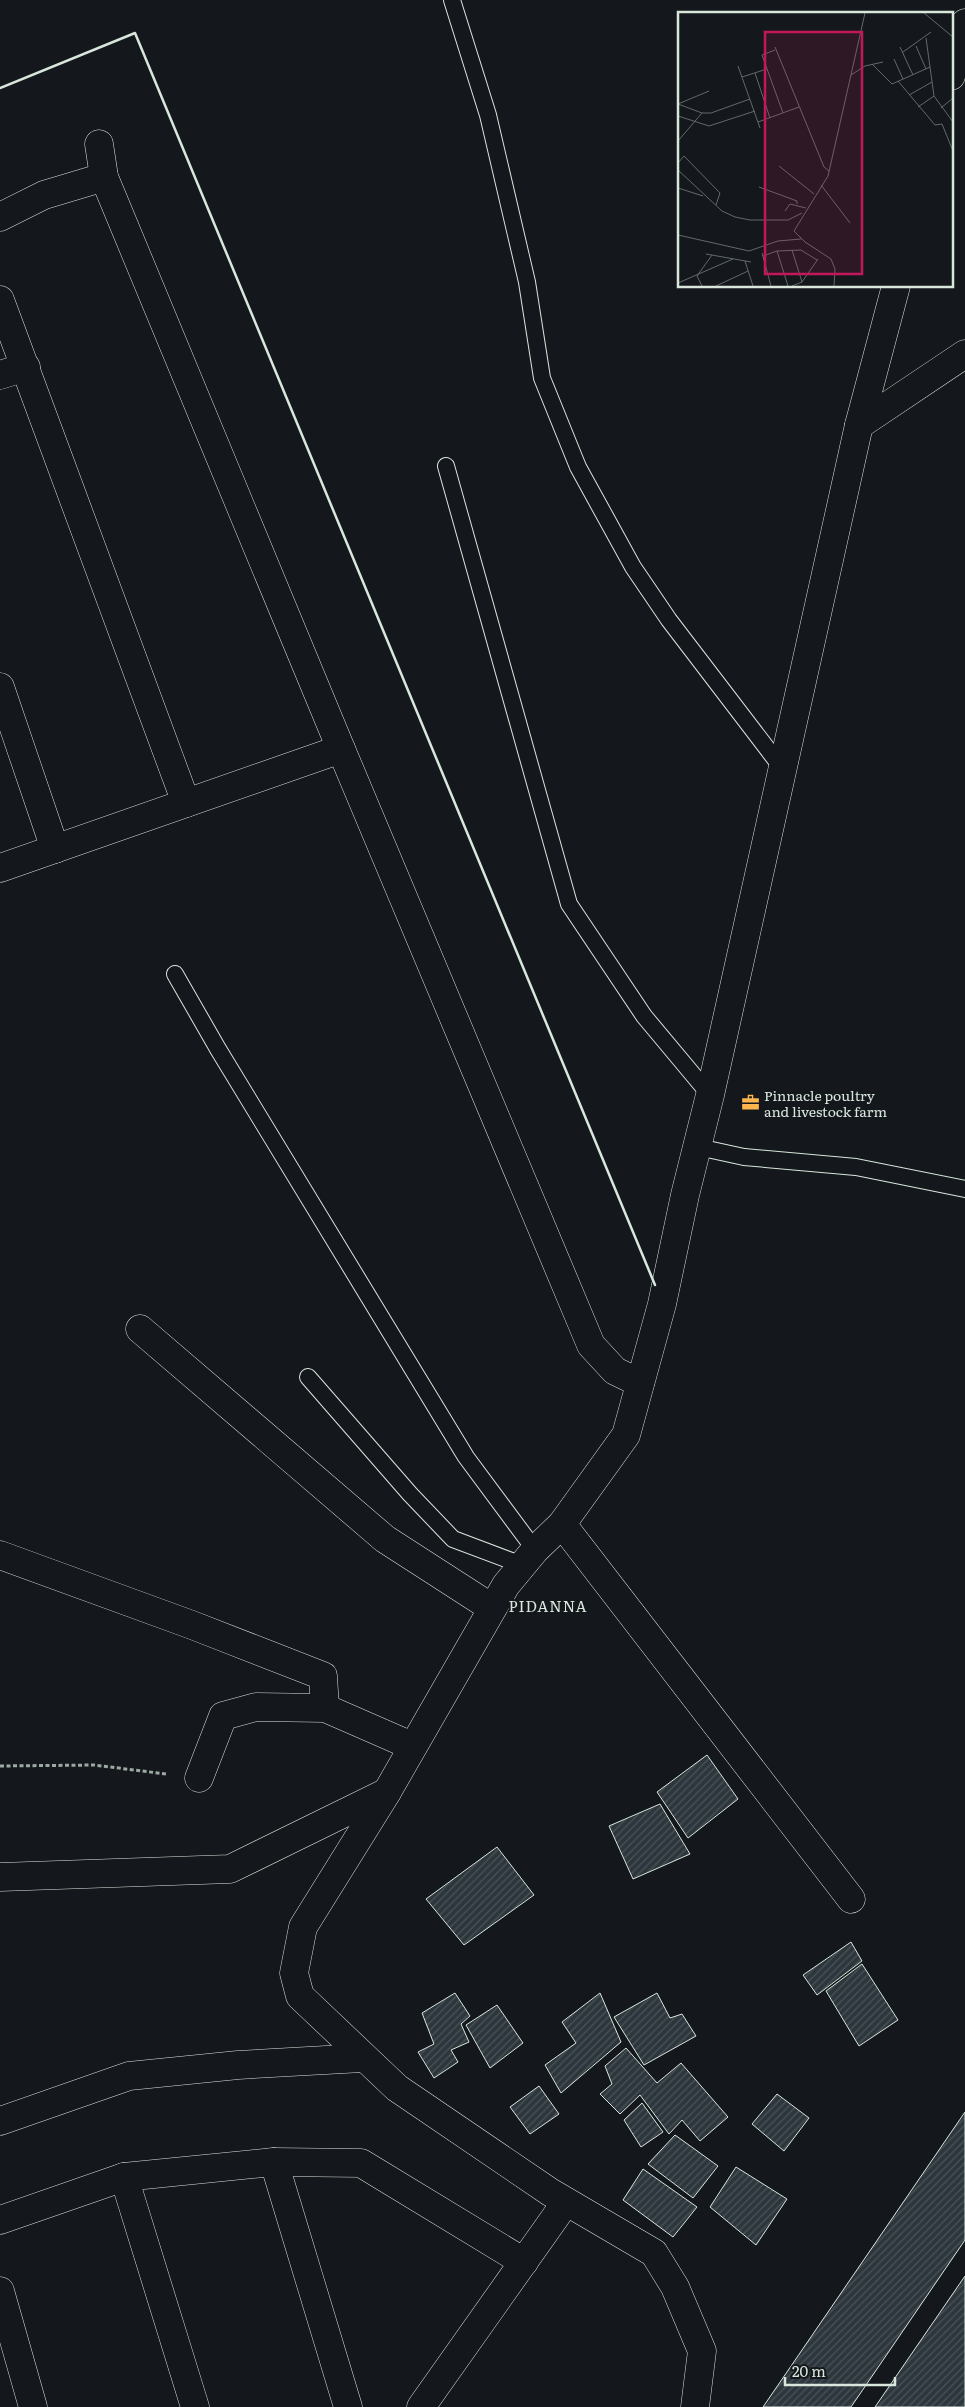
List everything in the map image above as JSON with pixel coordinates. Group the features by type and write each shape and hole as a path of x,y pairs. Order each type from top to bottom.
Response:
{"street":[{"path":"952,72 965,23"},
{"path":"99,144 104,176 341,749 591,1345 615,1371 640,1383"},
{"path":"0,217 44,195 104,176"},
{"path":"695,2407 702,2351 675,2287 654,2253 566,2202 397,2088 362,2058 300,1996 294,1973 303,1927 387,1792 506,1585 562,1524 626,1435 662,1304 859,425 895,288"},
{"path":"0,300 186,803"},
{"path":"859,425 965,354"},
{"path":"0,375 26,367"},
{"path":"0,687 55,849"},
{"path":"0,868 341,749"},
{"path":"140,1329 385,1540 492,1608"},
{"path":"562,1524 851,1899"},
{"path":"0,1555 192,1625 323,1676 325,1708"},
{"path":"200,1778 223,1716 256,1707 325,1708 412,1746"},
{"path":"0,1877 230,1869 387,1792"},
{"path":"0,2120 129,2076 284,2061 362,2058"},
{"path":"0,2220 124,2177 274,2162 361,2163 524,2262"},
{"path":"274,2162 348,2407"},
{"path":"124,2177 195,2407"},
{"path":"421,2407 566,2202"},
{"path":"0,2291 33,2407"}],"lane":[{"path":"452,0 488,116 527,282 542,378 578,467 633,567 712,678 782,768"},
{"path":"446,466 569,904 644,1016 710,1095"},
{"path":"175,974 218,1050 529,1558"},
{"path":"698,1147 744,1157 856,1167 965,1189"},
{"path":"308,1377 410,1494 453,1539 529,1558"}],"path":[{"path":"0,1766 94,1765 200,1778"}],"building":[{"path":"707,1755 738,1799 688,1838 657,1792"},
{"path":"660,1804 690,1854 633,1879 609,1826"},
{"path":"497,1847 534,1895 464,1945 426,1899"},
{"path":"851,1942 862,1961 817,1995 803,1975"},
{"path":"862,1964 898,2020 859,2046 826,1991"},
{"path":"455,1993 470,2016 461,2024 469,2042 451,2050 458,2062 434,2078 418,2052 434,2044 422,2013"},
{"path":"600,1993 621,2042 561,2093 545,2065 576,2043 562,2022"},
{"path":"657,1993 670,2018 682,2014 696,2036 644,2065 614,2017"},
{"path":"497,2005 523,2043 490,2068 466,2025"},
{"path":"626,2048 657,2083 681,2063 728,2117 700,2141 682,2120 669,2134 640,2095 620,2114 600,2094 612,2084 605,2066"},
{"path":"539,2086 559,2114 530,2134 510,2107"},
{"path":"777,2094 809,2118 784,2151 752,2124"},
{"path":"642,2103 663,2132 641,2147 624,2120"},
{"path":"965,2112 965,2240 851,2407 763,2407"},
{"path":"675,2135 718,2166 693,2198 648,2164"},
{"path":"736,2167 787,2199 756,2245 710,2207"},
{"path":"643,2169 697,2207 673,2237 623,2200"},
{"path":"965,2276 965,2407 875,2407"}],"wall":[{"path":"0,88 135,33 655,1285"}],"place":[{"name":"Pinnacle poultry and livestock farm","path":"750,1103"}],"district":[{"name":"PIDANNA","path":"548,1605"}]}
